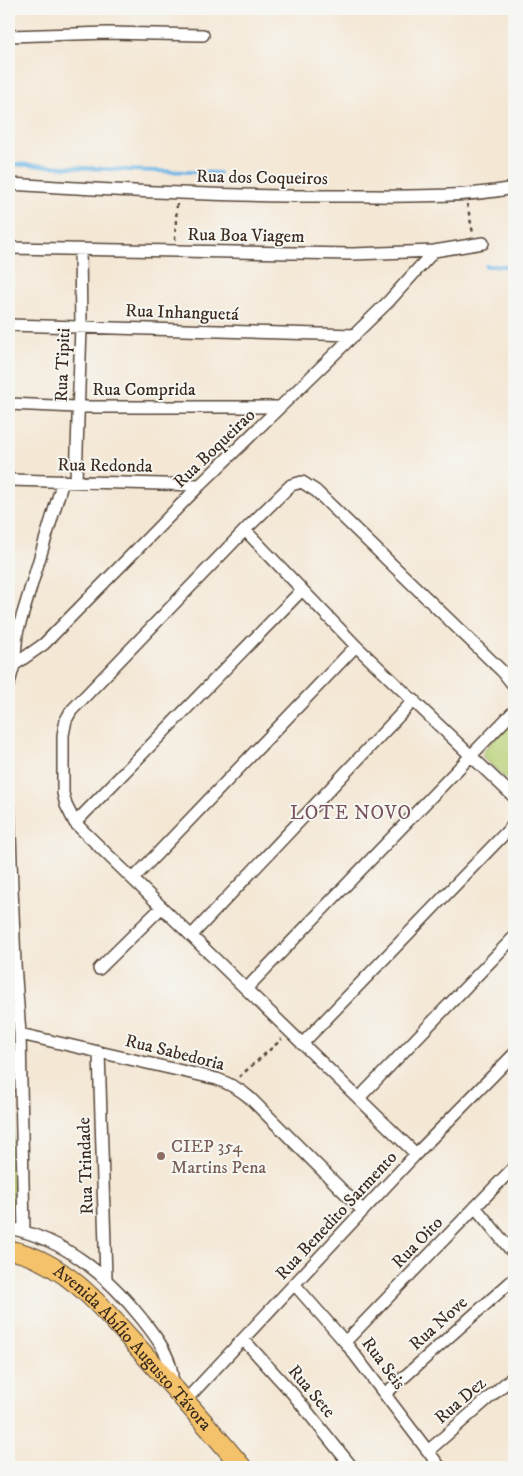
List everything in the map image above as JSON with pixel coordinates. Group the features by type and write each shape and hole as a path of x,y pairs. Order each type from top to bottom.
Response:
{"main road":[{"name":"Avenida Abílio Augusto Távora","path":"9,1250 37,1260 61,1273 79,1286 180,1394 242,1467"}],"street":[{"path":"9,36 108,33 203,35"},
{"name":"Rua dos Coqueiros","path":"9,184 265,196 410,196 514,188"},
{"name":"Rua Boa Viagem","path":"9,248 353,254 434,251 479,244"},
{"name":"Rua Tipiti","path":"76,481 81,326 80,250"},
{"name":"Rua Boqueirao","path":"14,665 44,644 200,485 390,302 434,251"},
{"name":"Rua Inhanguetá","path":"9,325 355,335"},
{"name":"Rua Comprida","path":"9,404 78,407 280,407"},
{"name":"Rua Redonda","path":"9,480 200,485"},
{"path":"9,683 14,665 17,633 63,481"},
{"path":"416,1154 75,823 66,805 63,793 63,735 66,720 70,710 245,530 292,485 302,482 308,484 496,666 514,686"},
{"path":"245,530 356,646 514,797"},
{"path":"75,823 302,590"},
{"path":"133,879 356,646"},
{"path":"191,936 414,700"},
{"path":"246,989 514,711"},
{"path":"9,809 12,967 20,1034 24,1232"},
{"path":"302,1044 514,824"},
{"path":"100,969 162,907"},
{"path":"359,1098 514,937"},
{"name":"Rua Sabedoria","path":"20,1034 218,1079 230,1084 245,1094 363,1211"},
{"name":"Rua Trindade","path":"99,1052 106,1278"},
{"name":"Rua Benedito Sarmento","path":"180,1394 243,1339 416,1154 514,1054"},
{"name":"Rua Oito","path":"345,1342 514,1167"},
{"path":"475,1207 514,1254"},
{"path":"9,1228 68,1250 106,1278 135,1310 163,1349 180,1394"},
{"name":"Rua Nove","path":"385,1394 514,1278"},
{"name":"Rua Seis","path":"294,1285 345,1342 440,1467"},
{"name":"Rua Sete","path":"243,1339 294,1394 352,1467"},
{"name":"Rua Dez","path":"428,1451 514,1376"}],"path":[{"path":"175,251 177,193"},
{"path":"466,193 469,219 479,244"},
{"path":"230,1084 290,1032"}],"green space":[{"path":"514,718 514,787 482,754"},
{"path":"9,1003 13,1006 14,1207 9,1207"}],"waterway":[{"path":"9,164 219,173"},
{"path":"486,266 514,266"}],"place":[{"name":"CIEP 354 Martins Pena","path":"161,1156"}],"district":[{"name":"LOTE NOVO","path":"351,812"}]}
